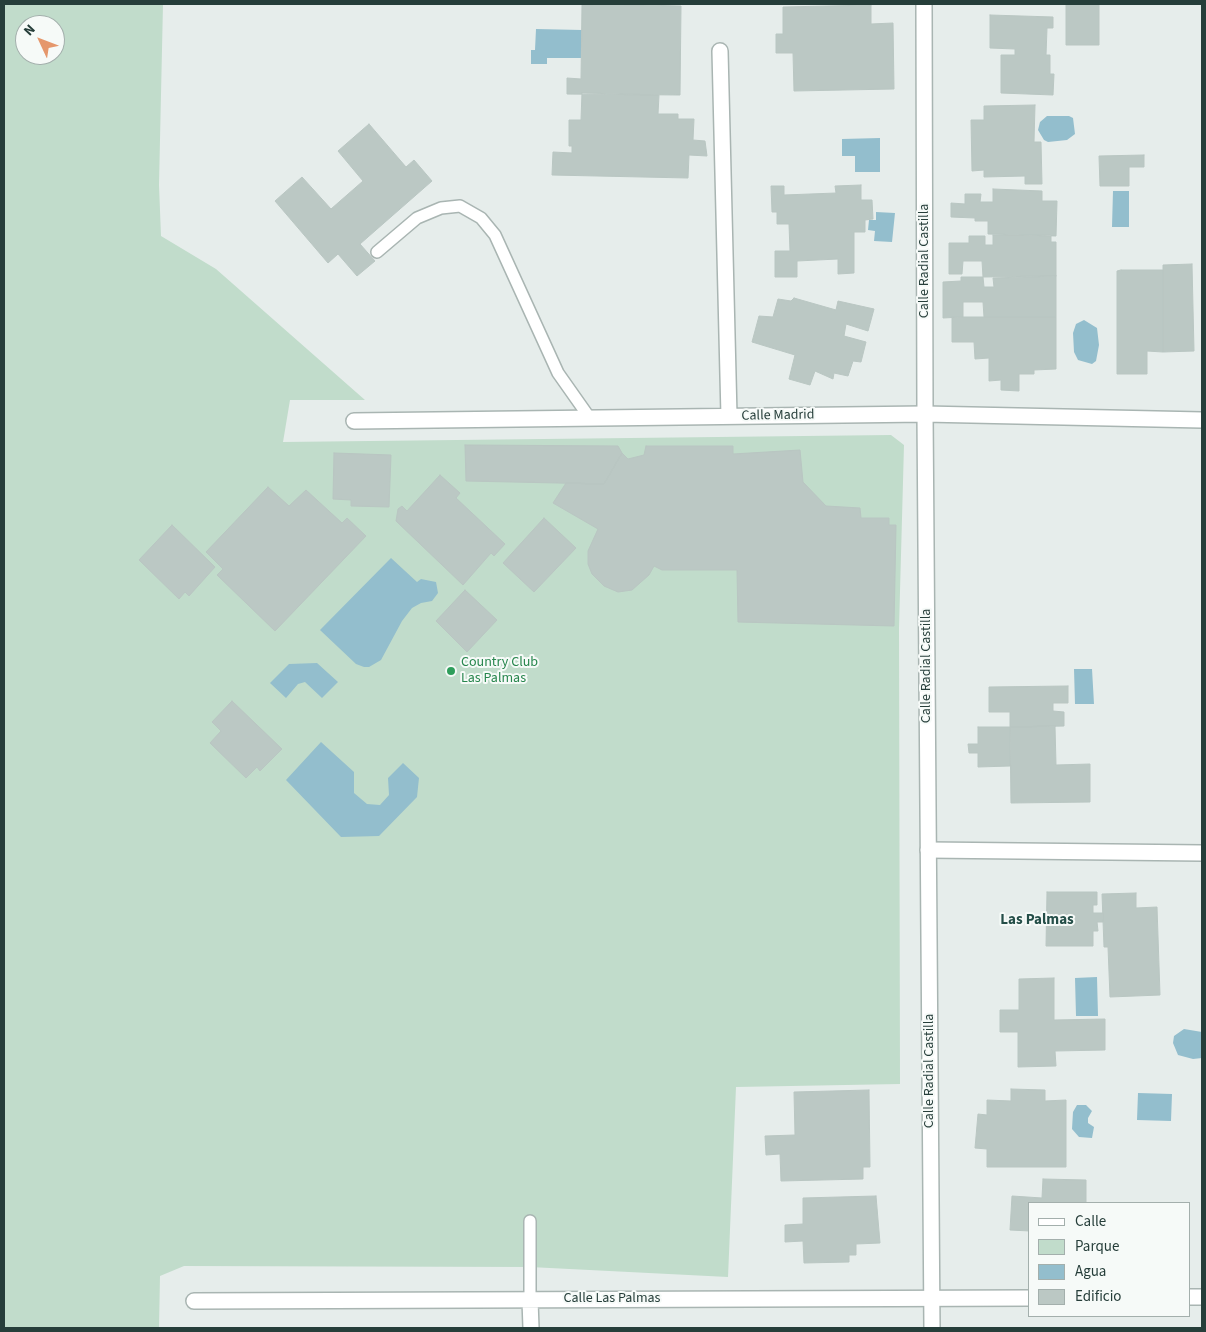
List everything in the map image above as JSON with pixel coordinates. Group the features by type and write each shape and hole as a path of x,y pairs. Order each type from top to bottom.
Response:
{"street":[{"name":"Calle Radial Castilla","path":"924,4 932,1328"},
{"path":"720,51 729,416"},
{"name":"Calle Madrid","path":"354,421 589,416 925,414 1202,420"},
{"path":"928,850 1202,852"},
{"name":"Calle Las Palmas","path":"194,1301 1028,1298"},
{"path":"530,1300 531,1328"}],"lane":[{"path":"377,252 417,218 441,208 460,206 481,218 495,235 558,373 589,416"},
{"path":"530,1221 530,1300"}],"green space":[{"name":"Country Club Las Palmas","path":"4,4 163,4 159,185 161,236 216,269 365,400 290,400 283,442 891,435 904,445 899,628 900,1084 736,1087 728,1277 530,1267 184,1266 160,1276 159,1328 4,1328"}],"water":[{"path":"536,29 582,30 581,58 547,58 547,64 531,64 531,50 535,50"},
{"path":"1047,116 1069,116 1073,118 1075,134 1067,140 1048,142 1044,140 1038,130 1040,122"},
{"path":"880,138 880,172 855,172 855,156 842,156 842,139"},
{"path":"1113,191 1129,191 1129,227 1112,227"},
{"path":"876,212 895,213 892,242 874,241 875,231 868,230 869,220 876,220"},
{"path":"1084,320 1097,328 1099,345 1096,361 1092,364 1078,360 1074,352 1073,333 1076,324"},
{"path":"391,558 417,582 421,579 436,582 438,593 432,601 421,603 412,608 402,621 381,660 369,667 364,667 356,664 320,630"},
{"path":"317,663 338,682 322,698 305,682 298,684 286,698 270,683 289,664"},
{"path":"1074,669 1092,669 1094,704 1075,704"},
{"path":"321,742 354,772 354,793 367,804 380,805 389,795 388,778 403,763 419,778 417,797 379,836 341,837 286,780"},
{"path":"1097,977 1098,1016 1076,1016 1075,978"},
{"path":"1184,1029 1202,1032 1202,1058 1193,1059 1178,1055 1173,1043 1174,1036"},
{"path":"1138,1093 1172,1094 1171,1121 1137,1120"},
{"path":"1077,1105 1086,1105 1092,1111 1088,1118 1088,1123 1094,1127 1092,1138 1079,1137 1072,1129 1073,1112"}],"building":[{"path":"1066,4 1099,4 1099,45 1066,45"},
{"path":"582,5 681,6 680,95 567,94 567,78 581,79"},
{"path":"871,5 871,24 893,23 894,89 794,91 793,53 776,53 776,34 783,34 783,7"},
{"path":"990,15 1053,17 1053,28 1047,28 1046,55 1050,55 1050,74 1054,74 1053,95 1001,93 1001,55 1015,55 1015,49 990,48"},
{"path":"582,93 659,95 658,114 678,114 678,119 694,119 693,140 705,141 707,156 689,155 688,178 552,175 553,152 572,153 572,146 569,146 569,120 581,120"},
{"path":"1035,105 1034,142 1041,142 1042,184 1025,184 1025,176 984,177 984,170 972,171 971,120 984,120 984,106"},
{"path":"369,124 406,167 414,160 432,181 360,244 375,261 357,276 338,254 328,263 275,201 302,177 331,209 363,181 338,151"},
{"path":"1144,155 1144,167 1129,167 1129,186 1100,186 1099,156"},
{"path":"861,185 861,200 872,200 873,219 865,220 865,232 854,232 854,273 838,274 838,259 797,261 797,277 775,277 775,251 790,251 789,224 777,224 777,212 772,212 771,186 784,186 784,195 836,193 835,186"},
{"path":"993,189 1042,191 1042,201 1057,201 1056,236 988,234 988,221 975,221 975,218 951,217 951,203 965,204 965,194 981,194 980,202 993,202"},
{"path":"993,235 1051,235 1051,242 1056,242 1056,276 983,277 982,261 963,261 962,274 949,274 949,243 969,243 969,236 985,236 985,245 993,245"},
{"path":"1192,264 1194,351 1163,352 1163,265"},
{"path":"1163,270 1163,352 1147,351 1147,374 1117,374 1117,271"},
{"path":"1056,276 1056,317 984,317 983,302 963,302 963,317 943,318 943,282 961,281 961,277 983,277 984,287 994,287 993,278"},
{"path":"794,298 836,310 838,301 874,309 868,331 846,324 844,336 866,342 861,362 853,361 848,376 834,373 833,379 815,371 810,385 789,379 795,355 752,342 759,316 773,317 778,299 791,301"},
{"path":"952,317 1056,317 1056,369 1034,370 1034,374 1019,374 1019,391 1001,390 1001,380 989,381 989,358 975,359 974,342 952,342"},
{"path":"465,445 618,446 622,453 604,484 466,481"},
{"path":"646,446 733,446 733,454 800,450 803,482 826,506 860,508 861,518 889,518 889,525 896,525 894,626 738,622 737,570 662,570 654,566 649,575 632,590 618,592 604,586 592,574 588,564 588,551 598,529 553,503 566,483 604,484 622,453 628,459 644,455"},
{"path":"334,453 391,455 389,507 351,506 351,500 333,499"},
{"path":"440,475 460,493 456,498 505,544 494,556 491,553 463,585 396,521 398,509 402,506 407,511"},
{"path":"268,487 289,506 306,490 342,523 347,518 366,536 275,631 217,575 223,569 206,552"},
{"path":"544,518 576,548 534,592 503,563"},
{"path":"172,525 215,567 189,596 185,592 179,599 139,560"},
{"path":"465,590 497,620 467,652 436,621"},
{"path":"1068,686 1068,703 1053,703 1053,711 1064,712 1064,726 1010,727 1010,712 989,712 989,687"},
{"path":"232,701 282,749 260,771 257,767 246,778 210,743 221,731 212,722"},
{"path":"1055,726 1056,765 1090,764 1090,802 1011,803 1010,727"},
{"path":"978,727 1010,727 1010,766 978,767 978,753 969,753 968,744 978,744"},
{"path":"1047,892 1097,892 1097,905 1093,905 1093,913 1103,913 1103,922 1097,922 1098,931 1093,931 1093,946 1046,946"},
{"path":"1136,893 1136,908 1157,907 1160,995 1110,997 1108,947 1104,947 1102,894"},
{"path":"1054,978 1054,1020 1105,1019 1105,1050 1055,1051 1056,1066 1018,1067 1018,1032 1000,1032 1000,1010 1019,1010 1019,979"},
{"path":"1011,1089 1045,1090 1045,1101 1066,1100 1066,1167 987,1167 987,1149 975,1148 978,1114 987,1115 987,1100 1011,1101"},
{"path":"869,1090 870,1167 863,1167 863,1179 781,1181 780,1154 766,1155 765,1136 795,1135 794,1092"},
{"path":"1043,1179 1086,1180 1086,1202 1028,1202 1028,1231 1010,1230 1012,1196 1042,1198"},
{"path":"876,1196 880,1243 856,1244 856,1255 849,1255 849,1262 804,1263 803,1241 785,1242 785,1225 803,1224 803,1198"}],"place":[{"name":"Country Club Las Palmas","path":"451,671"}],"district":[{"name":"Las Palmas","path":"1037,921"}]}
